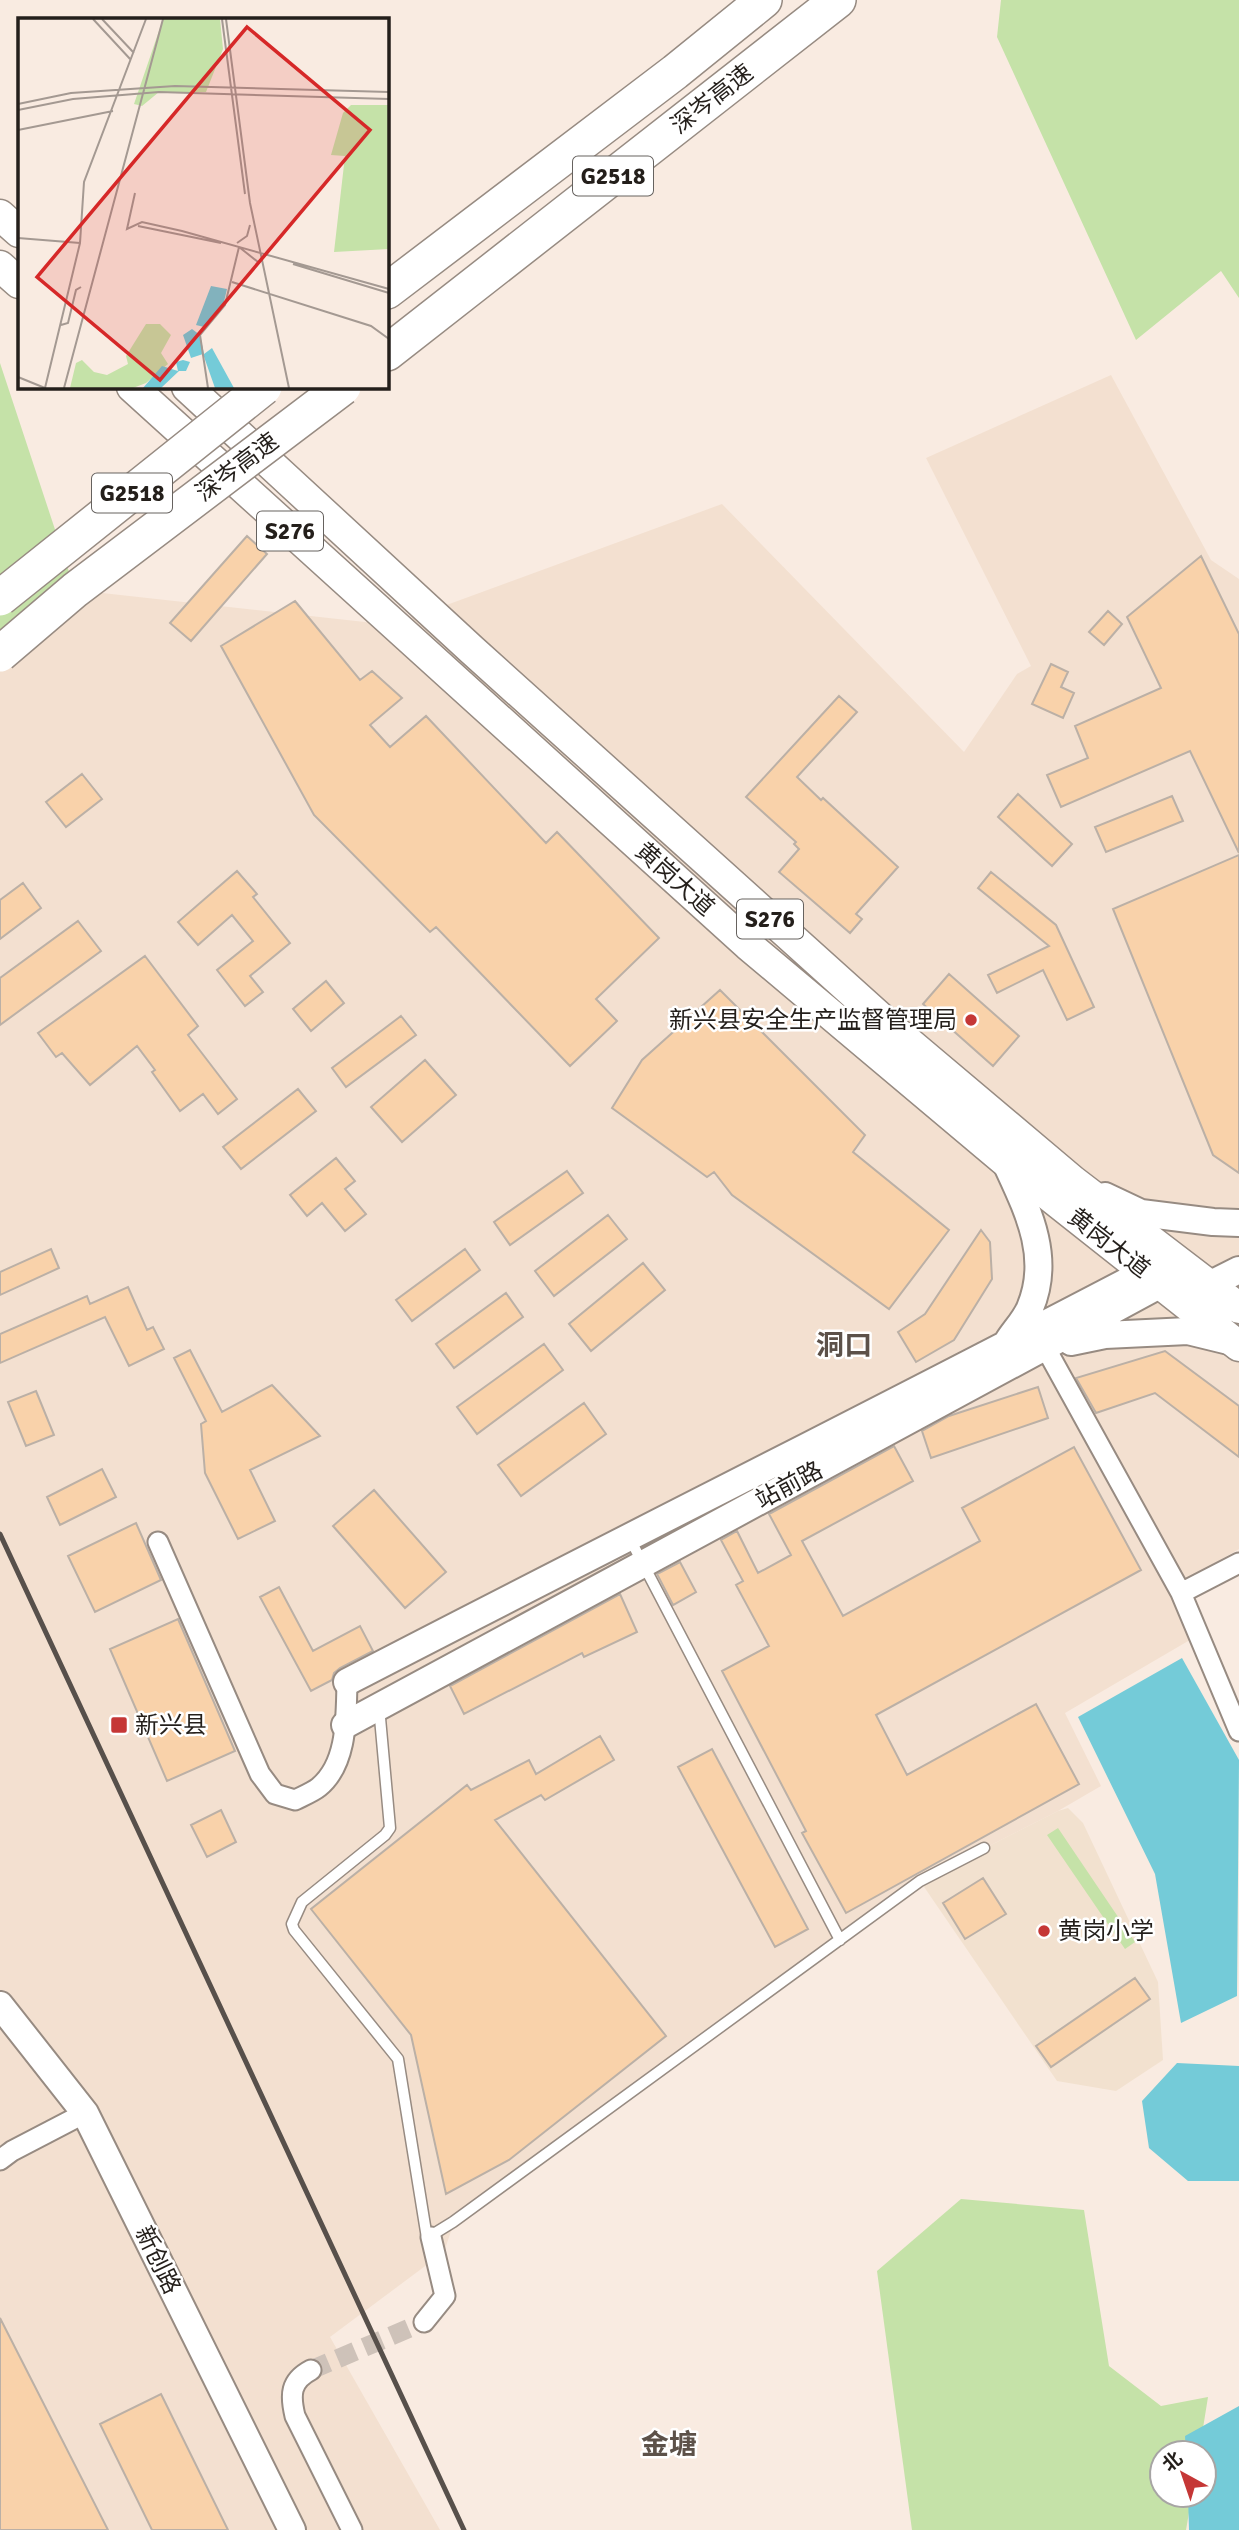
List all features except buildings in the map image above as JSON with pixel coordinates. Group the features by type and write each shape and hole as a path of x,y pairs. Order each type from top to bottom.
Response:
{"highway":[{"name":"深岑高速","path":"388,290 675,72 764,0"},
{"name":"深岑高速","path":"388,352 838,0"},
{"name":"深岑高速","path":"0,598 263,388"},
{"name":"深岑高速","path":"0,654 75,590 342,388"}],"main road":[{"path":"0,215 18,231"},
{"path":"0,266 18,282"},
{"name":"黄岗大道","path":"133,388 748,945 1005,1161 1237,1344"},
{"name":"黄岗大道","path":"188,388 472,650 894,1030 1073,1181 1239,1308"},
{"path":"448,675 472,650"}],"street":[{"path":"1005,1161 1031,1216 1038,1241 1039,1268 1029,1311 1005,1346"},
{"path":"1073,1181 1141,1213 1239,1223"},
{"name":"站前路","path":"1202,1279 1239,1251"},
{"name":"站前路","path":"348,1682 628,1536 1005,1346 1153,1278 1202,1279 1239,1270"},
{"name":"站前路","path":"345,1725 1045,1347 1153,1278"},
{"path":"1237,1344 1188,1331 1105,1335 1045,1347 1181,1593 1239,1731"},
{"path":"158,1542 260,1774 275,1794 295,1800 319,1787 334,1770 345,1725 348,1682"},
{"path":"1181,1593 1239,1563"},
{"name":"新创路","path":"0,2005 85,2113 292,2530"},
{"path":"0,2160 85,2113"},
{"path":"424,2322 446,2296 431,2237"},
{"path":"311,2370 300,2376 291,2397 295,2416 352,2530"}],"lane":[{"path":"628,1536 840,1940"},
{"path":"379,1707 390,1828 385,1835 302,1902 292,1924 294,1930 398,2059 427,2238 920,1881 984,1848"}],"shaded area":[{"path":"1111,375 1211,560 1239,579 1239,1549 1173,1587 1195,1637 1065,1713 1101,1786 1058,1811 920,1881 454,2222 444,2252 330,2337 440,2530 0,2530 0,654 75,590 392,625 722,504 964,752 1017,674 1031,666 926,458"},
{"name":"黄岗小学","path":"1068,1808 1083,1823 1158,1982 1163,2060 1116,2091 1057,2081 920,1881"}],"green space":[{"path":"1001,0 1239,0 1239,298 1221,271 1136,340 997,37"},
{"path":"0,363 75,590 0,654"},
{"path":"1058,1828 1135,1942 1125,1949 1047,1835"},
{"path":"961,2199 1084,2210 1109,2366 1161,2406 1208,2397 1201,2439 1148,2439 1148,2509 1190,2509 1186,2530 912,2530 877,2271"}],"water":[{"path":"1182,1658 1239,1760 1237,1996 1181,2023 1155,1874 1078,1717"},
{"path":"1177,2063 1239,2066 1239,2181 1188,2181 1149,2148 1142,2101"},
{"path":"1239,2406 1239,2530 1189,2530 1188,2509 1218,2509 1218,2439 1185,2439 1185,2436"}],"tunnel":[{"path":"311,2370 424,2322"}],"railway":[{"path":"0,1534 464,2530"}],"place":[{"name":"新兴县安全生产监督管理局","path":"971,1020"},
{"name":"新兴县","path":"119,1725"},
{"name":"黄岗小学","path":"1044,1931"}],"district":[{"name":"洞口","path":"844,1345"},
{"name":"金塘","path":"669,2444"}]}
